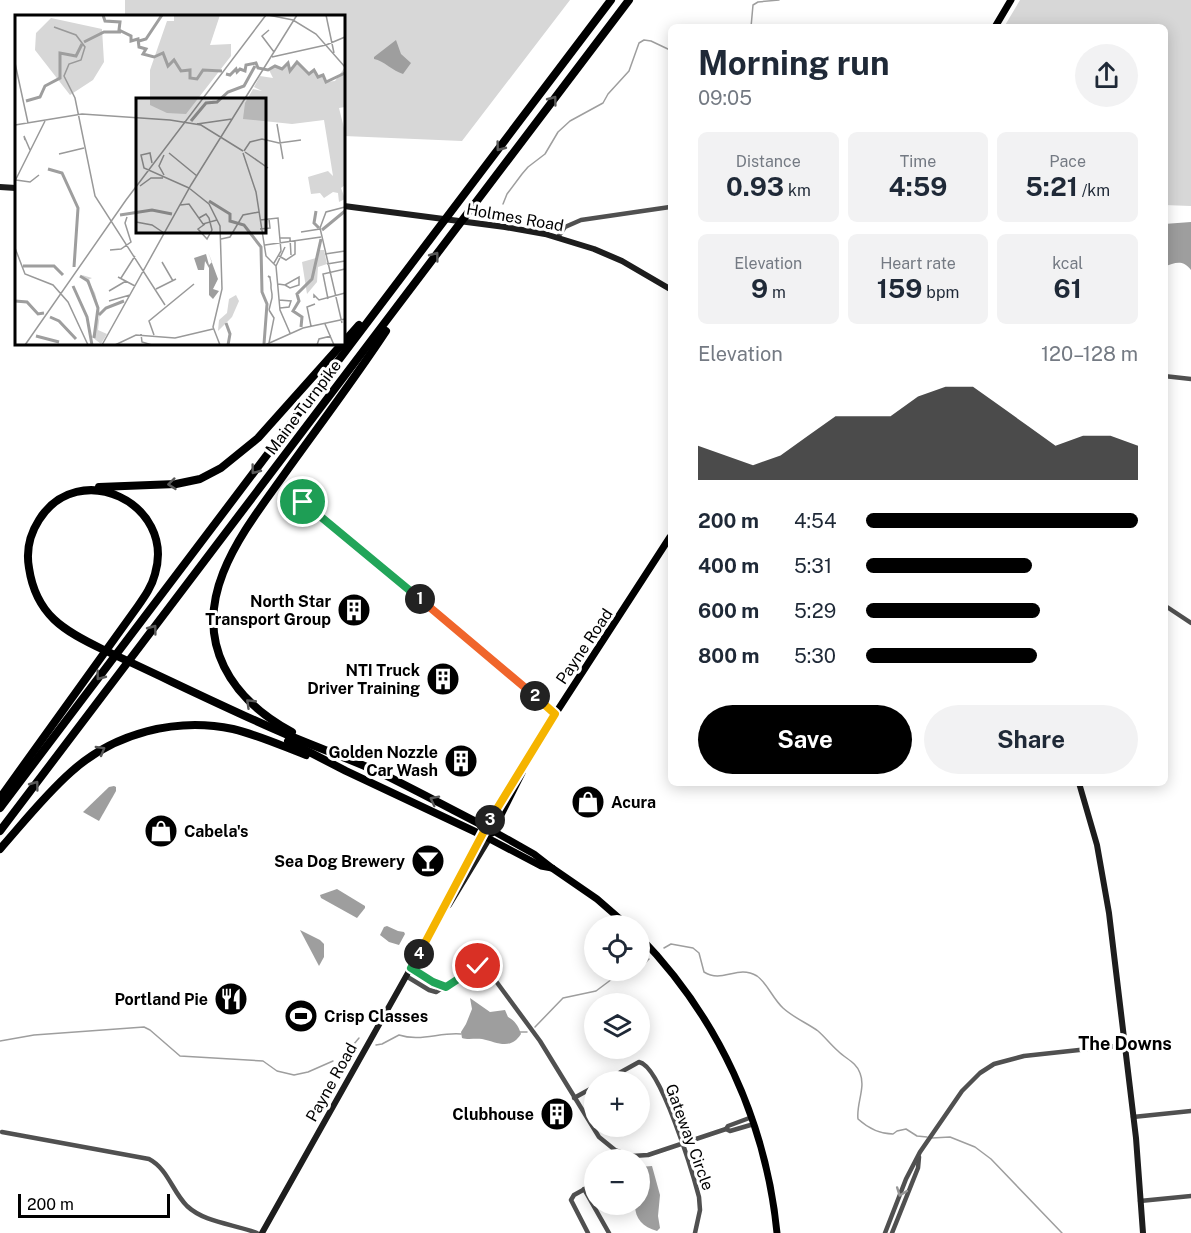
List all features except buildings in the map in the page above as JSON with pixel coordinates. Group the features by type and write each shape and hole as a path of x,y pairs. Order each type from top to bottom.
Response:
{"highway":[{"name":"Maine Turnpike","path":"0,808 611,0"},
{"name":"Maine Turnpike","path":"0,831 629,0"},
{"path":"422,273 380,339 243,535 223,572 214,607 214,631 229,677 243,696 261,713 281,726 355,761 488,833"},
{"path":"345,341 392,289"},
{"path":"341,345 258,438 221,468 200,478 176,484 97,487 74,490 62,495 43,509 36,519 27,541 26,565 32,588 40,605 50,620 68,635 292,742 346,771"},
{"path":"0,798 138,606 155,574 158,562 156,538 145,516 128,500 105,491 93,490 69,495 49,508 34,527 28,550 31,580 44,608 60,626 91,645"},
{"path":"133,665 267,726 355,761"},
{"path":"0,849 57,785 79,765 113,744 154,729 186,725 232,729 253,735 346,771 488,833"}],"main road":[{"path":"997,24 1011,0"},
{"name":"Payne Road","path":"488,833 502,798 522,771 555,714 668,540"},
{"path":"488,833 541,866 552,868 597,899 615,915"},
{"path":"650,948 670,970 708,1024 736,1076 753,1120 767,1169 777,1233"}],"street":[{"path":"0,187 15,188"},
{"name":"Holmes Road","path":"345,206 524,229 558,237 622,261 668,288"},
{"path":"558,237 565,227 580,220 668,207"},
{"path":"1168,376 1191,379"},
{"path":"303,502 555,714"},
{"path":"1168,608 1191,623"},
{"path":"1080,786 1101,861 1118,975 1143,1233"},
{"name":"Payne Road","path":"262,1233 488,833"},
{"path":"406,976 432,991 438,991 476,966 487,969 540,1041 602,1140 614,1149"},
{"path":"411,968 433,982 446,987"},
{"path":"885,1233 906,1179 920,1152 962,1091 980,1073 994,1064 1024,1056 1125,1045"},
{"name":"Gateway Circle","path":"622,1071 636,1063 645,1064 649,1071"},
{"name":"Gateway Circle","path":"650,1072 664,1094 699,1197 700,1210 695,1233"},
{"path":"574,1098 584,1092"},
{"path":"1133,1117 1191,1111"},
{"path":"650,1154 726,1129 728,1126 753,1120"},
{"path":"2,1132 149,1159 161,1168 183,1201 192,1210 257,1233"},
{"path":"892,1233 918,1168 920,1152"},
{"path":"584,1190 574,1195 571,1200 588,1233"},
{"path":"1140,1201 1191,1196"},
{"path":"599,1215 609,1233"}],"shaded area":[{"path":"125,0 570,0 462,141 345,136 345,15 125,15"},
{"path":"1020,0 1191,0 1191,206 1168,205 1168,24 1006,24"},
{"path":"396,40 401,54 411,63 403,74 374,59"},
{"path":"1191,222 1191,270 1181,263 1168,266 1168,224"},
{"path":"114,786 116,791 99,821 83,812 109,787"},
{"path":"337,889 365,906 357,918 321,898 320,895"},
{"path":"387,926 404,932 399,945 389,942 380,935"},
{"path":"300,930 324,944 324,957 319,966"},
{"path":"470,998 490,1012 505,1010 521,1034 508,1044 462,1038 461,1032 472,1009"},
{"path":"650,1166 652,1166 660,1195 658,1216 660,1228 657,1231 641,1222 637,1215 650,1215"}],"waterway":[{"path":"751,24 753,5 758,2 779,0"},
{"path":"503,204 507,194 522,174 545,154 558,132 570,121 603,103 629,71 639,43 644,40 651,41 668,49"},
{"path":"664,948 671,944 693,948 699,953 704,972 711,975 743,972 757,976 783,1008 818,1031 856,1066 862,1079 858,1119 878,1132 893,1134 906,1129 917,1136 927,1137"},
{"path":"535,1027 563,998 596,991 609,981"},
{"path":"0,1041 34,1035 144,1027 180,1056 263,1061 277,1071 294,1075 308,1072 333,1061"},
{"path":"520,1032 527,1032"},
{"path":"376,1045 399,1035 415,1038 461,1034"},
{"path":"349,1050 359,1038"},
{"path":"932,1138 950,1137 975,1147 991,1159 1062,1233"}],"place":[{"name":"North Star Transport Group","path":"354,610"},
{"name":"NTI Truck Driver Training","path":"443,679"},
{"name":"Golden Nozzle Car Wash","path":"461,761"},
{"name":"Acura","path":"588,802"},
{"name":"Cabela's","path":"161,831"},
{"name":"Sea Dog Brewery","path":"428,861"},
{"name":"Portland Pie","path":"231,999"},
{"name":"Crisp Classes","path":"301,1016"},
{"name":"Clubhouse","path":"557,1114"}],"district":[{"name":"The Downs","path":"1125,1044"}],"route":[{"path":"303,502 555,714 522,771 502,798 411,968 433,982 446,987 478,966"}]}
